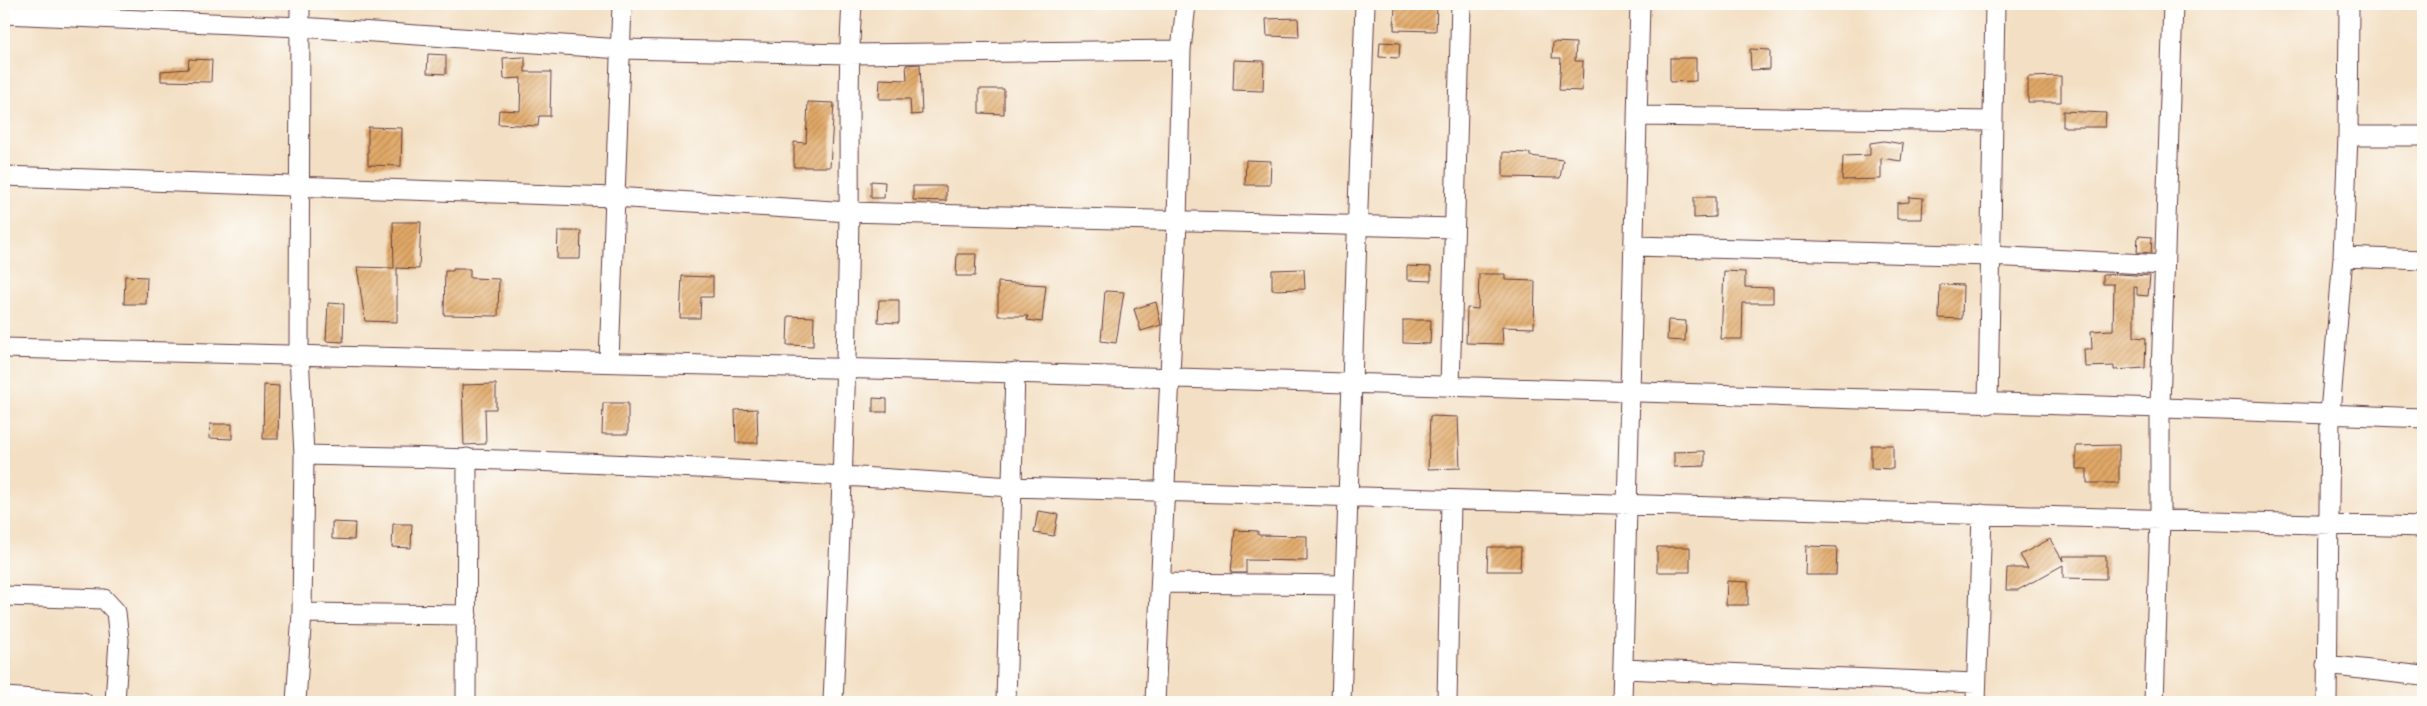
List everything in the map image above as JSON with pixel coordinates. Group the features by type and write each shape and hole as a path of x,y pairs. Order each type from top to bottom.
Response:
{"street":[{"path":"296,702 302,613 304,455 299,354 300,4"},
{"path":"609,362 622,4"},
{"path":"832,702 843,475 849,212 848,54 852,4"},
{"path":"1155,702 1166,491 1182,50 1186,4"},
{"path":"1341,702 1365,4"},
{"path":"1450,386 1461,4"},
{"path":"1622,702 1639,116 1640,4"},
{"path":"1988,404 1995,4"},
{"path":"2154,702 2160,519 2160,406 2173,4"},
{"path":"2327,702 2330,414 2343,256 2348,136 2349,4"},
{"path":"4,14 300,27 620,49 848,54 1182,50"},
{"path":"1639,116 1993,121"},
{"path":"2348,136 2423,136"},
{"path":"4,176 300,188 614,197 849,212 1454,228"},
{"path":"1635,246 1990,256 2164,265"},
{"path":"2343,256 2423,260"},
{"path":"4,348 1170,376 1988,404 2160,406 2423,418"},
{"path":"1006,702 1015,372"},
{"path":"304,455 467,458 843,475 1011,487 2423,527"},
{"path":"466,702 467,458"},
{"path":"1447,702 1451,500"},
{"path":"1976,702 1982,514"},
{"path":"1161,583 1345,586"},
{"path":"4,596 104,599 116,612 118,631 115,702"},
{"path":"302,613 467,615"},
{"path":"2326,666 2423,676"},
{"path":"1623,669 1976,683"},
{"path":"4,697 83,702"}],"building":[{"path":"1395,4 1437,4 1436,31 1394,30"},
{"path":"1298,18 1299,37 1267,36 1266,19"},
{"path":"1380,42 1400,43 1399,58 1379,57"},
{"path":"1553,42 1576,43 1575,61 1583,61 1582,91 1559,90 1561,58 1552,58"},
{"path":"1750,49 1770,50 1770,69 1751,70"},
{"path":"428,54 446,55 446,74 427,73"},
{"path":"525,57 525,72 551,72 550,116 539,116 538,126 498,124 499,110 520,111 521,78 504,79 503,58"},
{"path":"1670,58 1696,58 1696,81 1670,82"},
{"path":"189,59 212,60 211,82 161,81 161,71 188,69"},
{"path":"1234,60 1264,61 1263,91 1233,90"},
{"path":"920,64 922,114 911,115 910,99 879,99 880,79 907,80 906,65"},
{"path":"2061,76 2061,102 2028,102 2028,77"},
{"path":"979,89 1004,89 1004,114 979,113"},
{"path":"808,102 834,103 830,167 794,167 794,142 806,143"},
{"path":"2063,111 2106,113 2105,127 2063,127"},
{"path":"368,127 402,128 401,166 368,165"},
{"path":"1884,141 1903,144 1901,161 1881,158 1881,179 1842,180 1843,156 1870,155 1870,143"},
{"path":"1503,152 1530,153 1530,156 1563,160 1560,178 1503,177"},
{"path":"1246,160 1271,161 1270,185 1245,185"},
{"path":"871,181 885,182 884,198 871,198"},
{"path":"913,186 946,186 946,201 913,200"},
{"path":"1694,197 1715,197 1715,217 1694,218"},
{"path":"1909,197 1923,198 1922,219 1897,219 1897,203 1909,202"},
{"path":"393,222 421,222 419,269 397,268 397,322 365,321 357,267 394,268"},
{"path":"558,231 581,231 580,259 557,259"},
{"path":"2138,236 2152,237 2151,253 2137,252"},
{"path":"957,254 976,254 975,276 956,276"},
{"path":"1407,266 1431,267 1431,281 1407,280"},
{"path":"453,269 470,269 470,278 499,279 498,316 444,315 445,271 453,271"},
{"path":"1304,269 1305,289 1272,290 1272,270"},
{"path":"1724,271 1745,272 1745,287 1773,288 1773,303 1743,303 1742,339 1721,339"},
{"path":"1479,274 1505,274 1505,280 1535,281 1534,328 1502,327 1503,344 1466,343 1467,308 1478,309"},
{"path":"2103,275 2150,276 2148,296 2137,295 2137,286 2134,286 2134,337 2146,338 2145,368 2114,370 2114,366 2085,367 2084,349 2092,349 2091,331 2113,330 2114,284 2103,284"},
{"path":"125,276 147,277 146,304 124,304"},
{"path":"682,276 713,277 713,297 701,297 700,318 680,318"},
{"path":"998,282 1046,285 1042,322 1027,320 1028,316 998,316"},
{"path":"1940,284 1963,285 1962,319 1939,318"},
{"path":"1105,291 1124,292 1116,343 1101,341"},
{"path":"879,300 899,300 899,323 878,322"},
{"path":"1156,302 1161,325 1141,331 1134,309"},
{"path":"328,303 344,304 343,342 326,341"},
{"path":"788,316 814,317 813,346 787,345"},
{"path":"1403,320 1431,320 1430,344 1403,343"},
{"path":"1668,320 1686,321 1685,341 1667,340"},
{"path":"496,384 496,409 485,409 486,444 464,445 462,385"},
{"path":"264,385 279,386 278,439 263,439"},
{"path":"873,398 887,399 887,412 873,412"},
{"path":"603,403 628,403 628,434 602,434"},
{"path":"757,409 758,443 736,443 735,410"},
{"path":"1430,416 1458,417 1460,468 1428,469"},
{"path":"210,424 232,424 232,439 209,438"},
{"path":"1871,445 1893,445 1893,469 1871,468"},
{"path":"2119,445 2119,483 2087,483 2087,469 2076,469 2076,446"},
{"path":"1705,451 1705,466 1674,467 1674,452"},
{"path":"1038,511 1058,514 1054,536 1034,533"},
{"path":"332,522 355,523 354,540 332,539"},
{"path":"393,524 412,524 411,548 392,547"},
{"path":"1235,530 1258,531 1258,535 1307,536 1307,561 1246,560 1246,573 1231,573"},
{"path":"2050,539 2063,561 2062,556 2106,556 2106,579 2063,578 2063,565 2018,590 2006,590 2007,568 2028,568 2020,555"},
{"path":"1806,546 1837,547 1836,575 1805,575"},
{"path":"1488,547 1521,547 1520,571 1487,571"},
{"path":"1657,547 1690,547 1690,572 1657,572"},
{"path":"1727,581 1748,582 1748,605 1726,605"}]}
